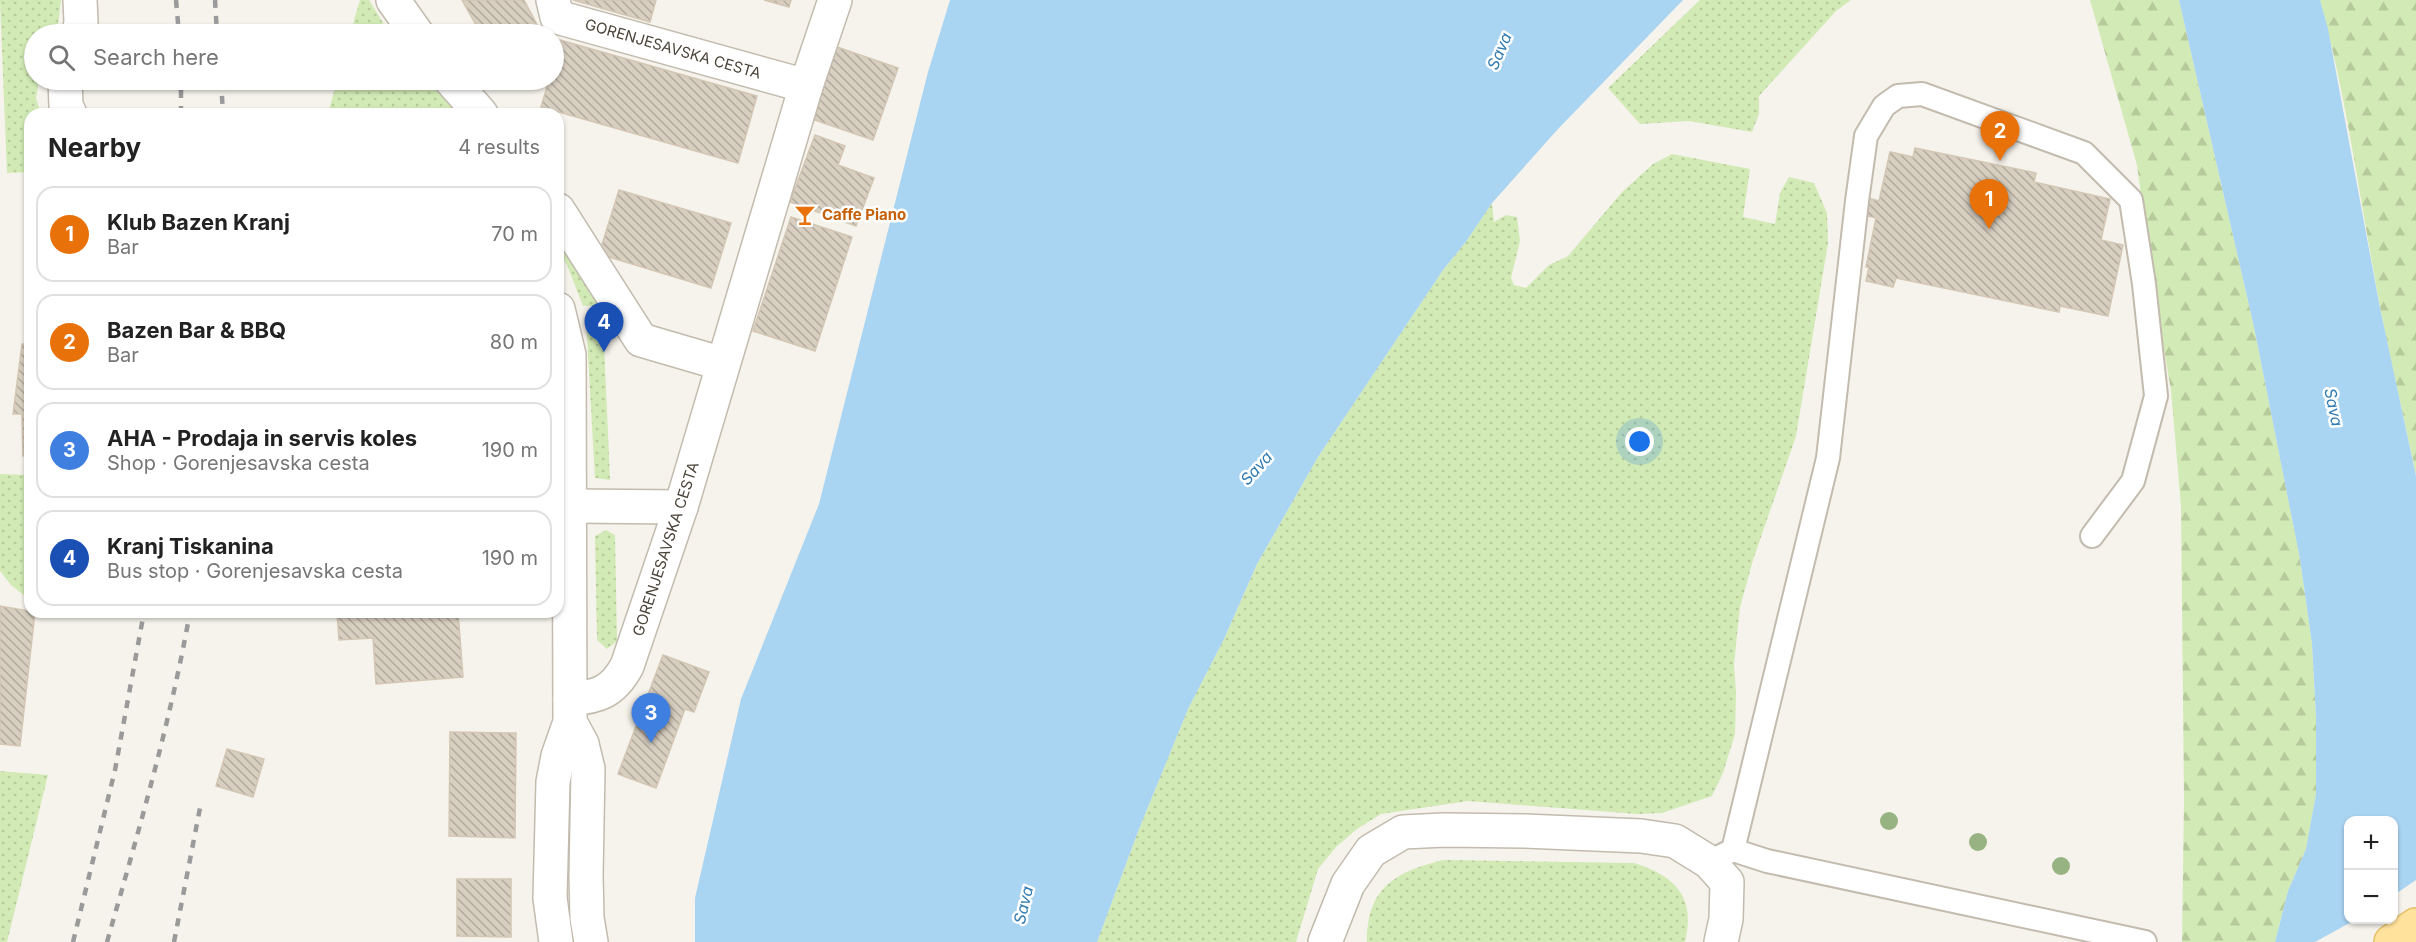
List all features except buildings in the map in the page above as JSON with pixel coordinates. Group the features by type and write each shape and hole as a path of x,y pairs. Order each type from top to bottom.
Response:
{"main road":[{"path":"2391,942 2416,925"}],"street":[{"path":"80,0 81,24"},
{"path":"393,0 410,24"},
{"name":"GORENJESAVSKA CESTA","path":"553,0 557,17 806,86"},
{"name":"GORENJESAVSKA CESTA","path":"570,710 619,681 623,674 681,507 806,86 835,0"},
{"path":"65,90 67,108"},
{"path":"460,90 476,108"},
{"path":"564,219 641,340 723,363"},
{"path":"556,942 550,898 553,782 570,710 569,355 564,334"},
{"path":"571,506 681,507"},
{"path":"570,710 588,769 589,930"},
{"path":"1325,942 1348,884 1371,851 1403,832 1525,831 1641,836 1675,841 1721,856 1727,882 1726,919 1721,942"},
{"path":"1348,884 1348,942"}],"lane":[{"path":"2092,536 2133,481 2156,396 2144,284 2131,200 2084,153 1922,94 1898,96 1884,106 1866,136 1828,458 1721,856 1767,861 2145,942"}],"green space":[{"path":"0,0 61,0 58,24 24,24 24,90 37,90 36,98 39,108 24,108 24,172 7,173"},
{"path":"360,0 369,0 384,24 353,24"},
{"path":"1700,0 1851,0 1836,11 1759,96 1759,114 1752,132 1689,121 1640,124 1608,88"},
{"path":"2090,0 2179,0 2254,327 2300,559 2312,644 2316,717 2316,794 2306,849 2288,891 2275,942 2182,942 2184,799 2181,507 2171,390 2156,304 2137,165"},
{"path":"2320,0 2416,0 2416,476 2379,304 2344,104"},
{"path":"334,90 439,90 456,108 330,108"},
{"path":"1672,154 1750,169 1743,217 1775,224 1780,193 1789,177 1814,183 1827,213 1828,243 1796,436 1753,560 1740,607 1734,664 1735,734 1723,773 1712,796 1662,813 1637,814 1468,801 1381,814 1357,829 1336,847 1318,869 1296,942 1097,942 1139,829 1188,709 1224,639 1257,564 1318,457 1443,270 1465,243 1492,203 1494,222 1506,215 1517,217 1520,241 1511,278 1514,285 1526,288 1549,265 1568,256 1622,192 1653,164"},
{"path":"564,244 602,306 583,306 564,260"},
{"path":"603,319 610,480 595,478 586,320"},
{"path":"0,474 24,475 24,595 11,585 0,571"},
{"path":"606,530 615,535 617,641 607,649 597,640 595,536"},
{"path":"0,771 48,775 7,942 0,942"},
{"path":"1443,860 1634,863 1661,874 1679,890 1685,900 1687,912 1688,926 1685,942 1367,942 1369,918 1373,905 1387,885 1406,872"}],"water":[{"name":"Sava","path":"950,0 1683,0 1558,129 1492,203 1465,243 1443,270 1318,457 1257,564 1224,639 1188,709 1139,829 1097,942 695,942 695,898 741,699 819,504 928,72"},
{"name":"Sava","path":"2179,0 2320,0 2328,29 2380,308 2416,476 2416,924 2410,942 2275,942 2288,891 2306,849 2316,794 2316,717 2312,644 2300,559 2254,327"}],"pier":[{"path":"2416,880 2416,933 2413,942 2315,942 2348,924 2398,924 2398,892"}],"railway":[{"path":"176,0 178,24"},
{"path":"215,0 216,24"},
{"path":"181,90 181,108"},
{"path":"222,90 223,108"},
{"path":"73,942 115,770 143,618"},
{"path":"107,942 163,737 189,618"},
{"path":"174,942 200,808"}],"place":[{"name":"Bazen Bar & BBQ","path":"2000,161"},
{"name":"Caffe Piano","path":"805,215"},
{"name":"Klub Bazen Kranj","path":"1989,229"},
{"name":"Kranj Tiskanina","path":"604,352"},
{"name":"AHA - Prodaja in servis koles","path":"651,743"}]}
